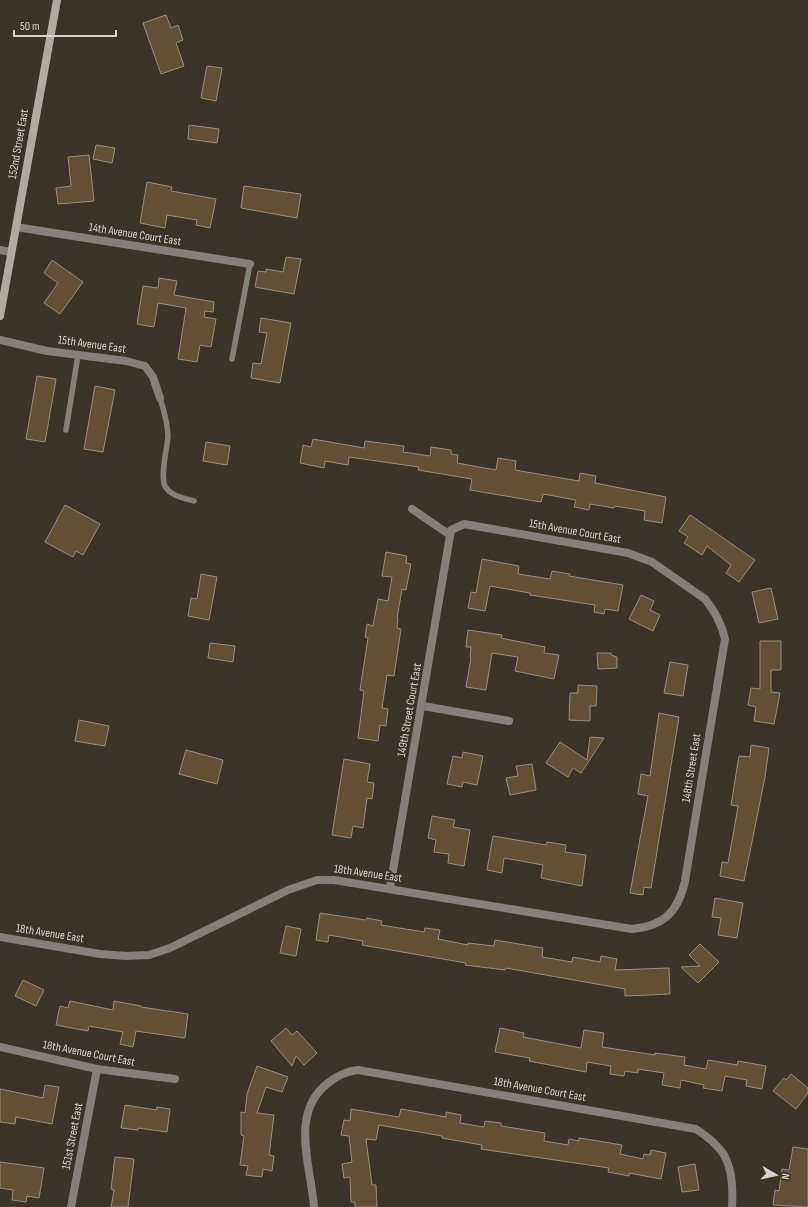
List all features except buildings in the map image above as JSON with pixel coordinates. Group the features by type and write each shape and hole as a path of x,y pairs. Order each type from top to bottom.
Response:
{"main road":[{"name":"152nd Street East","path":"0,316 10,252 16,227 57,0"}],"street":[{"name":"14th Avenue Court East","path":"16,227 250,264"},
{"path":"0,250 10,252"},
{"name":"15th Avenue East","path":"0,340 78,355 126,361 145,366 153,377 160,398"},
{"path":"412,509 450,535"},
{"name":"15th Avenue Court East","path":"450,535 451,530 464,524 639,556 652,562 705,600 711,606 720,624"},
{"name":"149th Street Court East","path":"390,888 423,706 450,535"},
{"name":"148th Street East","path":"671,914 682,894 685,881 725,639 720,624"},
{"path":"423,706 509,721"},
{"name":"18th Avenue East","path":"0,937 100,954 126,956 149,955 170,948 288,890 311,882 334,880 632,929 653,926 671,914"},
{"name":"18th Avenue Court East","path":"0,1047 97,1069 175,1079"},
{"name":"151st Street East","path":"71,1207 97,1069"},
{"name":"18th Avenue Court East","path":"314,1207 304,1135 308,1110 317,1094 337,1077 349,1071 370,1072 653,1120 696,1129 722,1152 731,1178 732,1207"}],"lane":[{"path":"232,359 250,264"},
{"path":"66,430 78,355"},
{"path":"160,398 167,421 168,436 163,476 165,485 168,490 176,496 194,501"}]}
